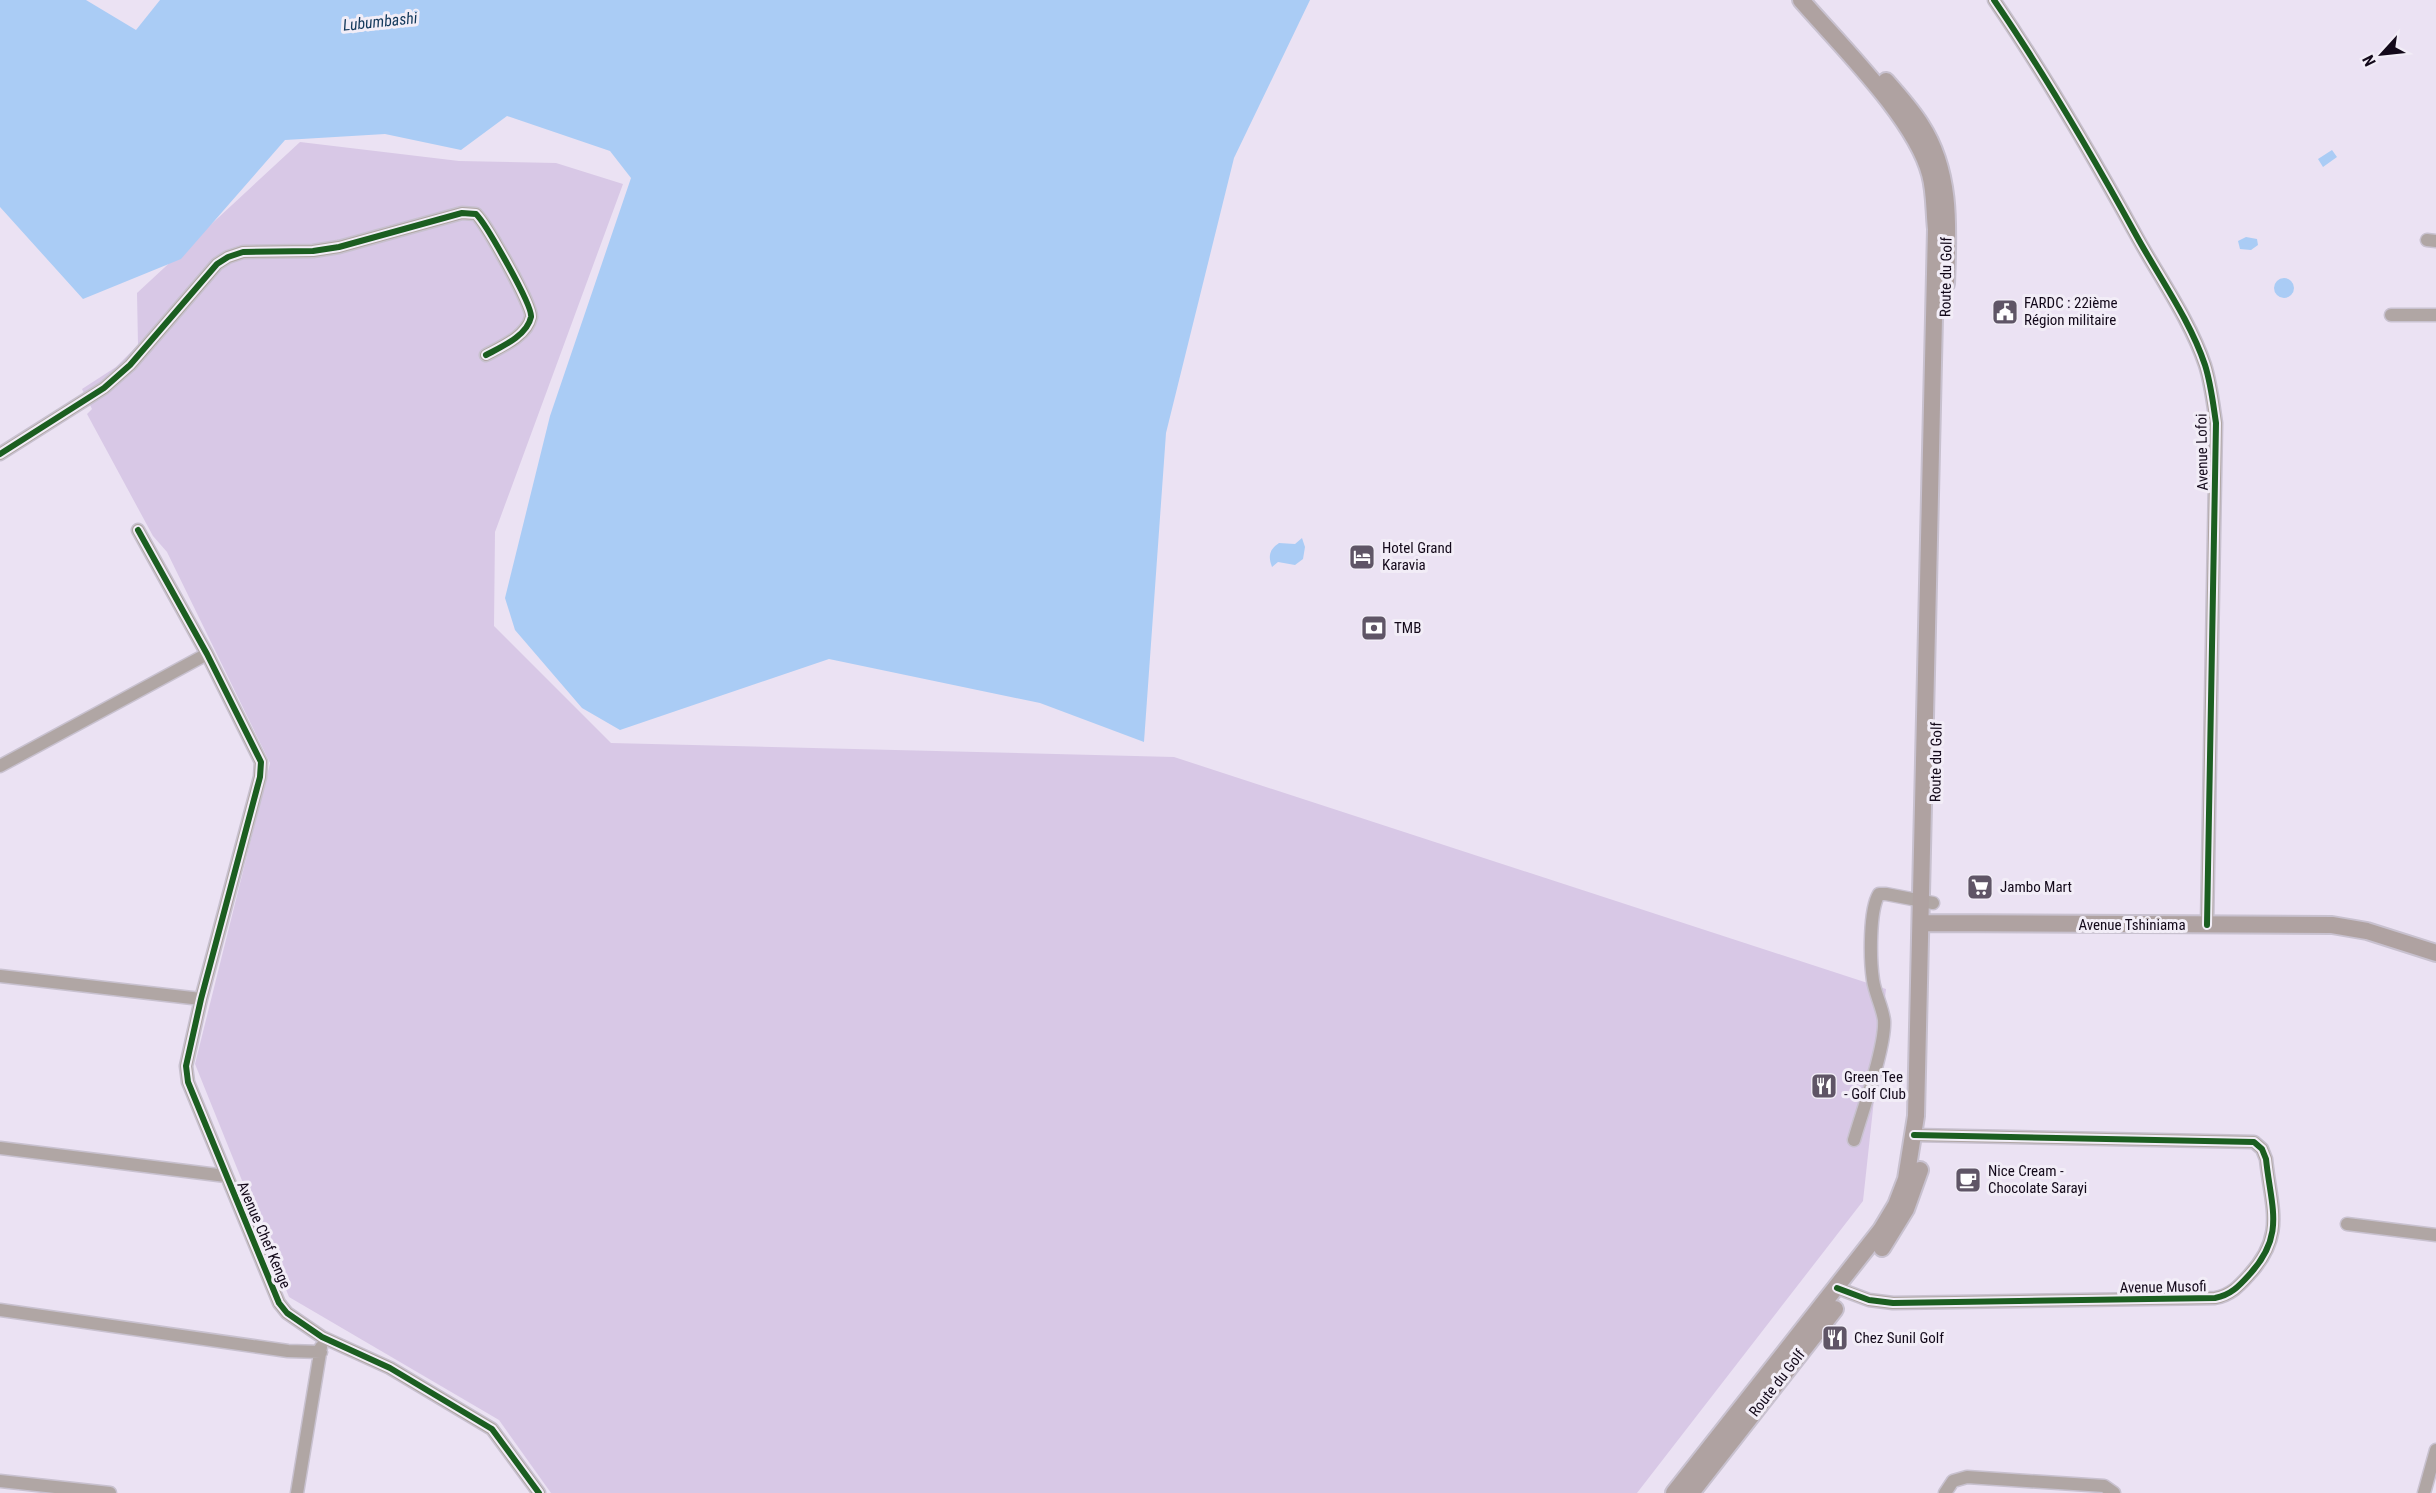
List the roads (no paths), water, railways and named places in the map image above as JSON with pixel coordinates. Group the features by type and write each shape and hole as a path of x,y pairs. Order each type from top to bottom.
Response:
{"main road":[{"path":"1801,0 1906,125 1923,155 1933,187 1936,229 1928,902"},
{"name":"Route du Golf","path":"1689,1490 1842,1290 1900,1221 1916,1185 1920,1136 1928,902 1948,229 1946,196 1938,157 1921,123 1816,0"},
{"name":"Avenue Tshiniama","path":"1927,924 2332,925 2367,931 2436,953"}],"street":[{"name":"Avenue Lofoi","path":"1994,0 2044,73 2122,208 2190,333 2204,363 2212,390 2216,423 2207,925"},
{"path":"0,454 104,387 130,365 217,264 243,252 322,250 398,232 462,213 476,214 524,292 531,311 531,317 521,333 486,355"},
{"path":"2391,315 2436,315"},
{"path":"0,976 201,999 261,767 257,752 207,654 138,530"},
{"path":"0,766 207,654"},
{"path":"1854,1140 1883,1034 1882,1010 1873,982 1873,912 1876,899 1879,894 1886,894 1928,902"},
{"name":"Avenue Chef Kenge","path":"201,999 186,1072 279,1303 287,1313 322,1336 390,1368 492,1429 539,1493"},
{"name":"Avenue Musofi","path":"1842,1290 1893,1303 2215,1298 2233,1292 2262,1261 2270,1247 2273,1228 2266,1159 2262,1149 2254,1142 1920,1136"},
{"path":"0,1148 226,1176"},
{"path":"2347,1224 2436,1235"},
{"path":"0,1310 288,1351 321,1352"},
{"path":"297,1493 322,1336"},
{"path":"2424,1493 2436,1450"},
{"path":"1945,1493 1953,1481 1967,1477 2104,1486 2114,1493"},
{"path":"0,1481 110,1493"}],"water":[{"name":"Lubumbashi","path":"0,0 86,0 136,30 160,0 1310,0 1234,158 1166,433 1144,742 1040,703 829,659 620,730 582,708 515,630 505,598 550,416 631,178 610,151 507,116 461,150 385,134 285,140 181,259 83,299 0,207"},
{"path":"2332,150 2337,157 2323,167 2318,159"},
{"path":"2246,237 2257,239 2258,245 2251,250 2240,249 2238,241"},
{"path":"2284,278 2291,281 2294,288 2291,295 2284,298 2277,295 2274,288 2277,281"},
{"path":"1302,538 1305,547 1303,559 1295,565 1278,562 1272,567 1270,554 1279,543 1295,544"}],"place":[{"name":"FARDC : 22ième Région militaire","path":"2005,312"},
{"name":"Hotel Grand Karavia","path":"1362,557"},
{"name":"TMB","path":"1374,628"},
{"name":"Jambo Mart","path":"1980,887"},
{"name":"Green Tee - Golf Club","path":"1824,1086"},
{"name":"Nice Cream - Chocolate Sarayi","path":"1968,1180"},
{"name":"Chez Sunil Golf","path":"1835,1338"}]}
